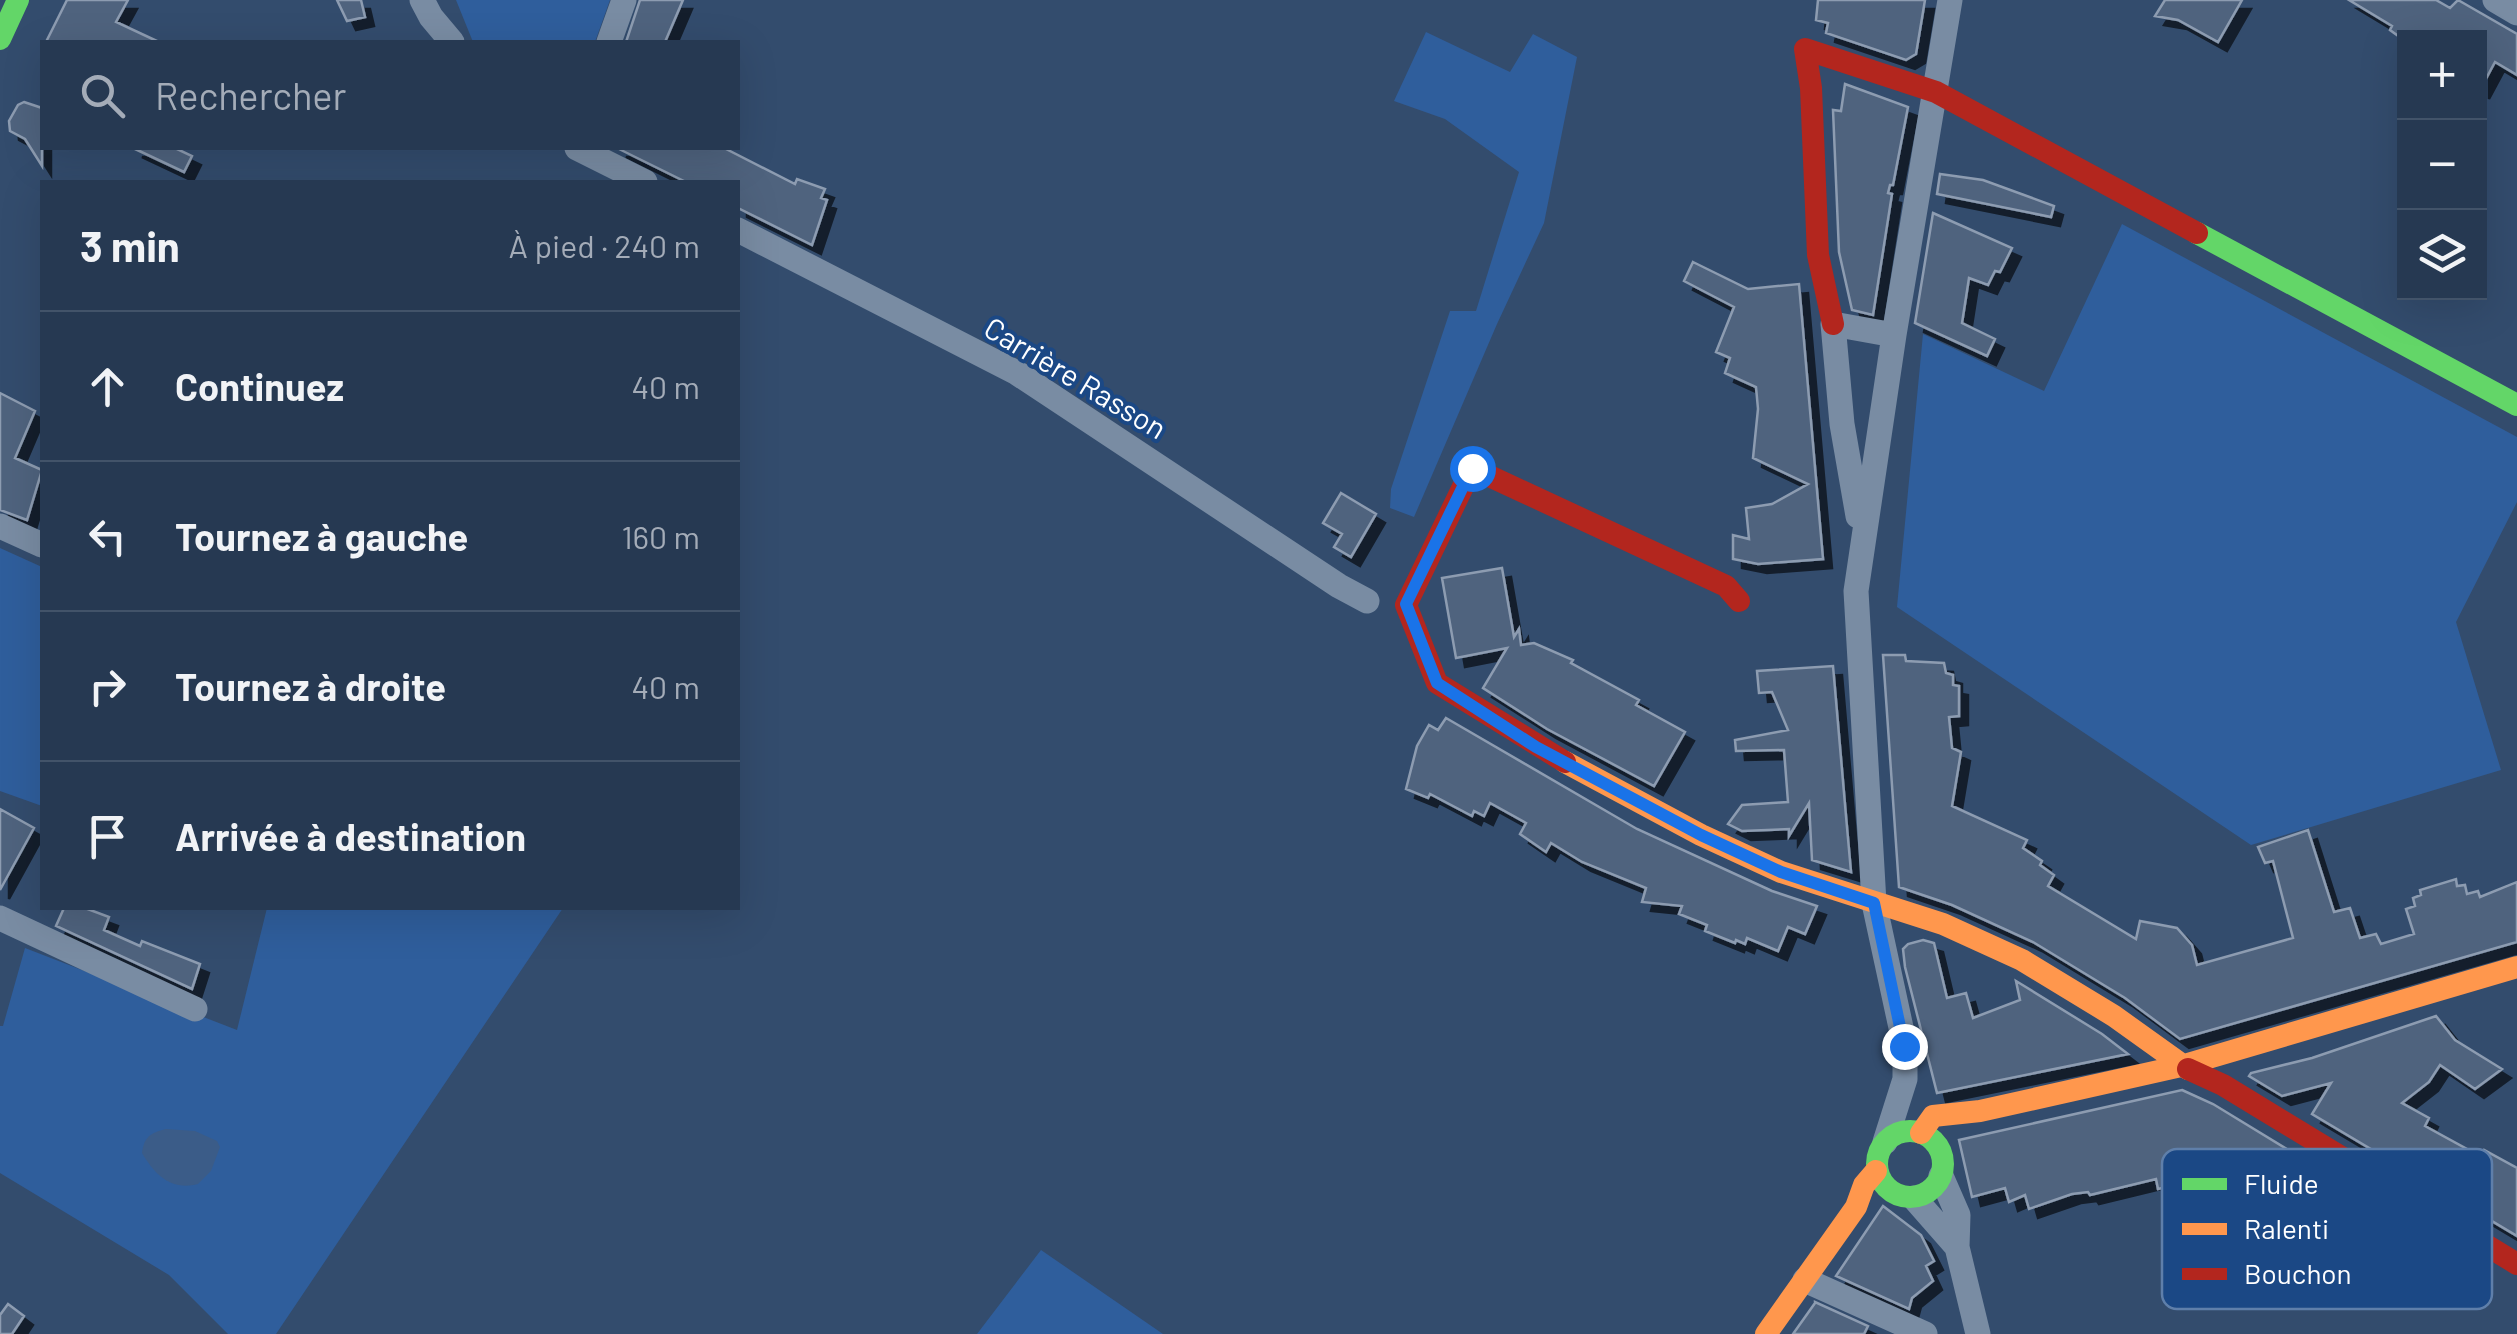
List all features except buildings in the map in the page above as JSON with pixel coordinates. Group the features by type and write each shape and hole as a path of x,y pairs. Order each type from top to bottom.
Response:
{"street":[{"path":"0,39 18,0"},
{"path":"422,0 450,40"},
{"path":"610,40 624,0"},
{"path":"1856,1207 1930,1192 1941,1176 1943,1160 1925,1136 1905,1079 1904,1046 1874,903 1856,591 1950,0"},
{"path":"2496,0 2517,13"},
{"path":"1862,539 1842,424 1833,324 1818,256 1811,88 1805,49 1936,92 2517,405"},
{"path":"581,150 641,180"},
{"name":"Carrière Rasson","path":"740,231 1016,373 1339,586 1368,600"},
{"path":"1833,324 1894,335"},
{"path":"1740,601 1726,586 1472,468 1406,604 1437,683 1536,747 1701,835 1781,872 1942,924 2022,960 2114,1016 2181,1066 2223,1085 2328,1149"},
{"path":"0,526 40,544"},
{"path":"0,918 195,1009"},
{"path":"1884,1142 1900,1132 1925,1136 1980,1112 2181,1066 2517,967"},
{"path":"1766,1334 1856,1207 1864,1185 1876,1171 1876,1160 1905,1079"},
{"path":"1876,1171 1958,1247"},
{"path":"1941,1176 1958,1215 1958,1247 1978,1334"},
{"path":"2492,1249 2517,1264"},
{"path":"1805,1280 1926,1334"}],"shaded area":[{"path":"456,0 610,0 596,40 472,40"},
{"path":"1426,32 1510,72 1533,34 1577,57 1544,223 1414,517 1390,508 1391,489 1450,311 1476,311 1519,172 1445,119 1394,101"},
{"path":"2122,224 2517,437 2517,502 2456,622 2501,770 2251,845 1897,607 1923,334 2044,391"},
{"path":"0,548 40,566 40,805 0,791"},
{"path":"267,910 562,910 276,1334 228,1334 169,1275 0,1173 0,1026 25,948 237,1030"},
{"path":"166,1129 195,1131 217,1141 220,1147 211,1171 198,1184 172,1183 152,1168 142,1153 149,1136"},
{"path":"1041,1250 1163,1334 977,1334"}],"traffic: fast":[{"path":"0,39 18,0"},
{"path":"2197,233 2517,405"},
{"path":"1910,1131 1934,1140 1943,1164 1934,1188 1910,1197 1886,1188 1877,1164 1886,1140 1910,1131"}],"traffic: slow":[{"path":"1565,762 1701,835 1781,872 1943,924 2022,960 2114,1016 2188,1069"},
{"path":"1921,1133 1933,1116 1980,1111 2181,1066 2517,967"},
{"path":"1766,1334 1856,1207 1864,1185 1876,1171"}],"traffic: jam":[{"path":"1833,324 1818,255 1811,88 1805,49 1936,92 2197,233"},
{"path":"1565,762 1437,683 1406,605 1472,468 1726,586 1739,601"},
{"path":"2188,1069 2223,1085 2328,1149"},
{"path":"2492,1249 2517,1264"}],"route":[{"path":"1472,468 1406,604 1437,683 1536,747 1701,835 1781,872 1874,903 1904,1046"}]}
